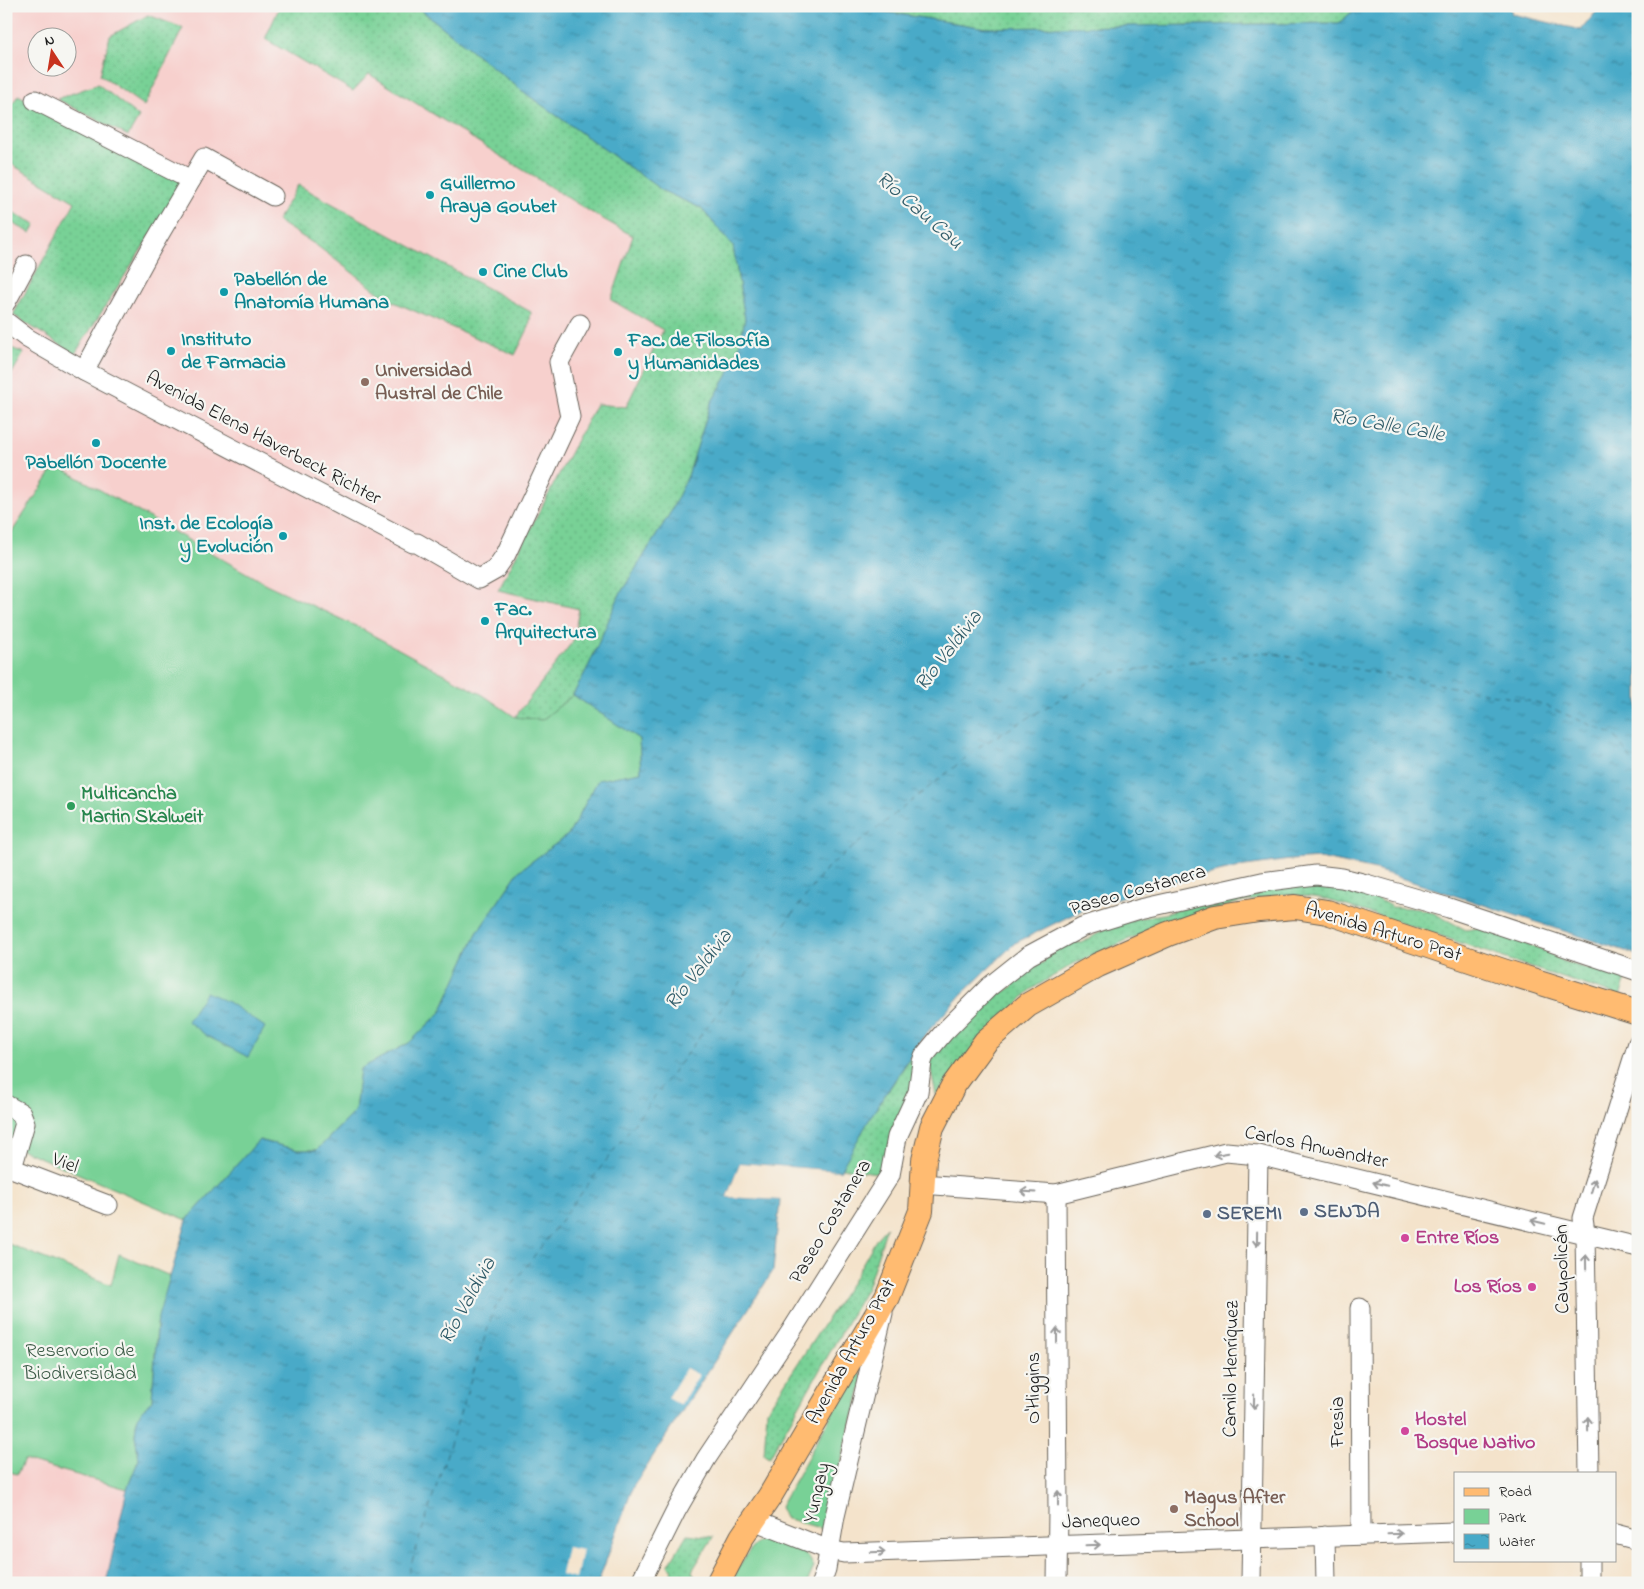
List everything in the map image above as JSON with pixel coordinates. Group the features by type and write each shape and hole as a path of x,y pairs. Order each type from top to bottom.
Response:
{"main road":[{"name":"Avenida Arturo Prat","path":"718,1583 742,1537 770,1496 886,1297 921,1211 924,1160 932,1127 953,1086 986,1041 1028,1005 1098,965 1168,934 1215,917 1295,907 1326,912 1503,971 1638,1013"}],"street":[{"path":"34,100 192,180"},
{"path":"84,371 153,245 204,158 273,196"},
{"path":"6,302 26,265"},
{"name":"Avenida Elena Haverbeck Richter","path":"6,322 27,338 84,371 413,543 417,543 479,578 495,570 506,554 570,417 559,362 580,324"},
{"name":"Avenida Elena Haverbeck Richter","path":"6,331 27,338"},
{"name":"Paseo Costanera","path":"640,1583 676,1511 706,1459 790,1333 890,1175 897,1137 918,1092 924,1056 966,1010 1028,956 1082,927 1140,909 1262,882 1316,875 1342,878 1449,908 1638,971"},
{"name":"Caupolicán","path":"1588,1472 1585,1233 1583,1218 1638,1043"},
{"path":"6,1104 21,1113 25,1123 9,1167"},
{"name":"Carlos Anwandter","path":"922,1184 1056,1194 1226,1152 1258,1155 1638,1247"},
{"name":"Camilo Henríquez","path":"1251,1583 1258,1155"},
{"name":"Viel","path":"9,1167 108,1205"},
{"name":"O'Higgins","path":"1056,1194 1056,1583"},
{"name":"Yungay","path":"821,1583 886,1297"},
{"name":"Fresia","path":"1360,1308 1361,1535"},
{"name":"Janequeo","path":"753,1520 829,1550 844,1552 1454,1532"},
{"path":"1616,1534 1638,1540"},
{"path":"1325,1536 1326,1583"},
{"path":"1589,1562 1589,1583"}],"shaded area":[{"name":"Universidad Austral de Chile","path":"6,6 416,6 525,93 663,191 701,208 736,361 711,403 669,515 645,555 573,695 515,717 483,695 358,627 266,584 56,465 6,541"},
{"name":"Reservorio de Biodiversidad","path":"6,1250 111,1285 119,1254 170,1276 158,1317 139,1459 127,1489 106,1583 6,1583"}],"green space":[{"path":"280,6 416,6 525,93 663,191 701,208 733,246 745,319 736,361 711,403 688,476 669,515 620,594 589,665 573,695 542,720 515,717 573,641 579,609 498,590 596,404 626,407 663,330 611,300 633,236 589,211 369,74 353,91 265,39"},
{"path":"848,6 1359,6 1339,23 986,28"},
{"path":"148,15 183,28 144,106 100,75 110,36"},
{"path":"98,84 139,117 128,136 57,99"},
{"path":"18,95 185,181 75,354 13,315 75,202 6,161 6,115"},
{"path":"298,185 531,312 529,327 515,355 387,299 316,245 277,221"},
{"path":"6,209 36,224 31,233 6,220"},
{"path":"6,346 24,353 6,383"},
{"path":"56,465 266,584 358,627 483,695 515,717 542,720 573,695 639,739 641,772 598,780 569,834 519,871 477,933 441,1012 409,1043 360,1069 355,1111 317,1150 298,1150 259,1140 187,1220 6,1143 6,541"},
{"path":"1325,884 1375,897 1392,907 1430,911 1466,930 1479,928 1541,949 1565,962 1588,969 1597,964 1628,974 1620,996 1538,970 1421,929 1321,898 1287,894 1237,903 1148,931 1075,963 1030,990 936,1095 929,1061 992,996 1012,987 1018,973 1028,966 1043,963 1052,950 1065,942 1082,943 1117,922 1163,914 1202,901 1218,904 1242,893 1282,885"},
{"path":"917,1057 912,1095 884,1174 841,1168 873,1113 909,1060"},
{"path":"887,1227 867,1288 769,1458 764,1455 767,1410 853,1280 877,1238"},
{"name":"Reservorio de Biodiversidad","path":"6,1243 111,1285 119,1254 170,1276 157,1324 152,1400 137,1418 135,1435 139,1459 127,1489 24,1460 17,1474 6,1471"},
{"path":"861,1373 863,1380 823,1529 785,1518 780,1507 854,1374"},
{"path":"687,1534 713,1537 692,1571 697,1580 696,1583 666,1583 673,1569 668,1566"},
{"path":"765,1537 787,1541 806,1554 814,1567 807,1583 731,1583 749,1552"}],"water":[{"path":"416,6 848,6 986,28 1339,23 1359,6 1510,6 1512,14 1581,30 1601,6 1638,6 1638,955 1376,870 1320,858 1245,866 1151,887 1084,909 1015,943 961,995 924,1036 873,1113 840,1171 740,1163 727,1197 780,1200 773,1271 633,1487 598,1583 106,1583 127,1489 139,1459 135,1435 137,1417 152,1400 158,1317 187,1220 259,1140 298,1150 317,1150 355,1111 360,1069 409,1043 441,1012 477,933 519,871 569,834 598,780 641,772 639,739 573,695 589,665 620,594 669,515 688,476 711,403 736,361 745,319 733,246 701,208 663,191 525,93"},
{"path":"206,992 228,1002 265,1027 248,1057 207,1036 187,1021"}],"pier":[{"path":"740,1163 840,1171 840,1173 742,1166 731,1195 780,1198 782,1200 727,1197"},
{"path":"686,1368 699,1375 680,1405 668,1398"},
{"path":"567,1547 582,1550 576,1579 561,1575"}],"ferry route":[{"path":"405,1583 494,1309 827,868 982,745 1103,674 1264,652 1539,703 1614,735 1638,769"}],"place":[{"name":"Guillermo Araya Goubet","path":"430,195"},
{"name":"Cine Club","path":"483,272"},
{"name":"Pabellón de Anatomía Humana","path":"224,292"},
{"name":"Instituto de Farmacia","path":"171,351"},
{"name":"Fac. de Filosofía y Humanidades","path":"618,352"},
{"name":"Universidad Austral de Chile","path":"365,382"},
{"name":"Pabellón Docente","path":"96,443"},
{"name":"Inst. de Ecología y Evolución","path":"283,536"},
{"name":"Fac. Arquitectura","path":"485,621"},
{"name":"Multicancha Martin Skalweit","path":"71,806"},
{"name":"SENDA","path":"1304,1212"},
{"name":"SEREMI","path":"1207,1214"},
{"name":"Entre Ríos","path":"1405,1238"},
{"name":"Los Ríos","path":"1532,1287"},
{"name":"Hostel Bosque Nativo","path":"1405,1431"},
{"name":"Magus After School","path":"1174,1509"}],"water label":[{"name":"Río Cau Cau","path":"919,211"},
{"name":"Río Calle Calle","path":"1387,426"},
{"name":"Río Valdivia","path":"949,651"},
{"name":"Río Valdivia","path":"699,970"},
{"name":"Río Valdivia","path":"468,1301"}]}
